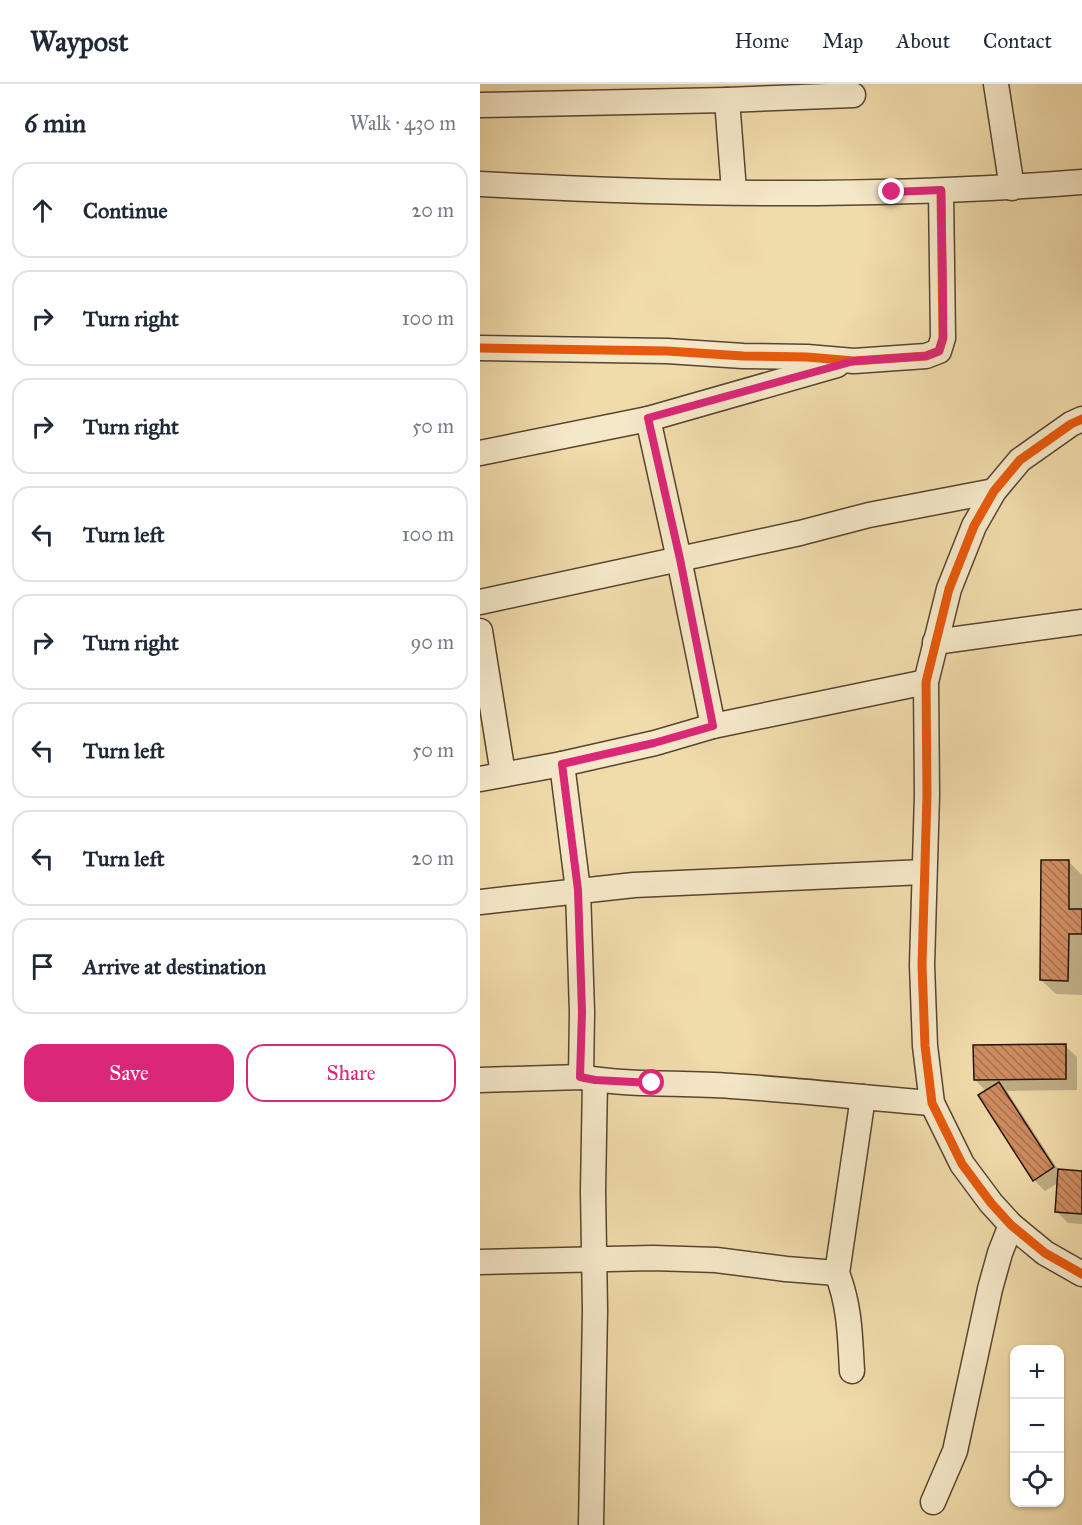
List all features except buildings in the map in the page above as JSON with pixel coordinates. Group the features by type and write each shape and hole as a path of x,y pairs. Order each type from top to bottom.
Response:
{"street":[{"path":"996,84 1012,188"},
{"path":"480,105 615,94 727,100 853,95"},
{"path":"727,100 734,191"},
{"path":"480,184 587,190 734,191 941,190 1012,188 1082,182"},
{"path":"480,348 667,351 854,361 926,356 939,351 943,338 941,190"},
{"path":"480,453 648,418 854,361"},
{"path":"648,418 680,559 713,726"},
{"path":"1082,419 1020,459 994,491 970,536 949,589 926,682 927,795 922,965 924,1023 932,1103 962,1164 991,1203 1011,1225 1045,1253 1082,1274"},
{"path":"480,603 800,533 869,515 994,491"},
{"path":"935,642 1082,622"},
{"path":"480,631 492,776 562,764 654,743 713,726 926,682"},
{"path":"562,764 578,890 582,1012 588,1078 593,1191 595,1310 591,1525"},
{"path":"480,902 578,890 646,885 924,872"},
{"path":"480,1080 588,1078 730,1085 932,1103"},
{"path":"852,1371 846,1295 837,1273 863,1097"},
{"path":"933,1502 955,1451 990,1289 999,1253 1011,1225"},
{"path":"480,1262 653,1258 716,1260 837,1273"}],"cycle path":[{"path":"480,348 667,351 854,361 926,356 939,351 943,338 941,191"},
{"path":"1082,419 1071,424 1020,460 994,491 974,526 949,589 926,682 927,795 922,965 925,1046 932,1103 962,1164 991,1203 1011,1225 1045,1253 1082,1274"}],"route":[{"path":"652,1083 580,1077 582,1012 578,890 562,764 654,743 713,726 680,559 648,418 854,361 926,356 939,351 943,338 941,190 892,192"}]}
